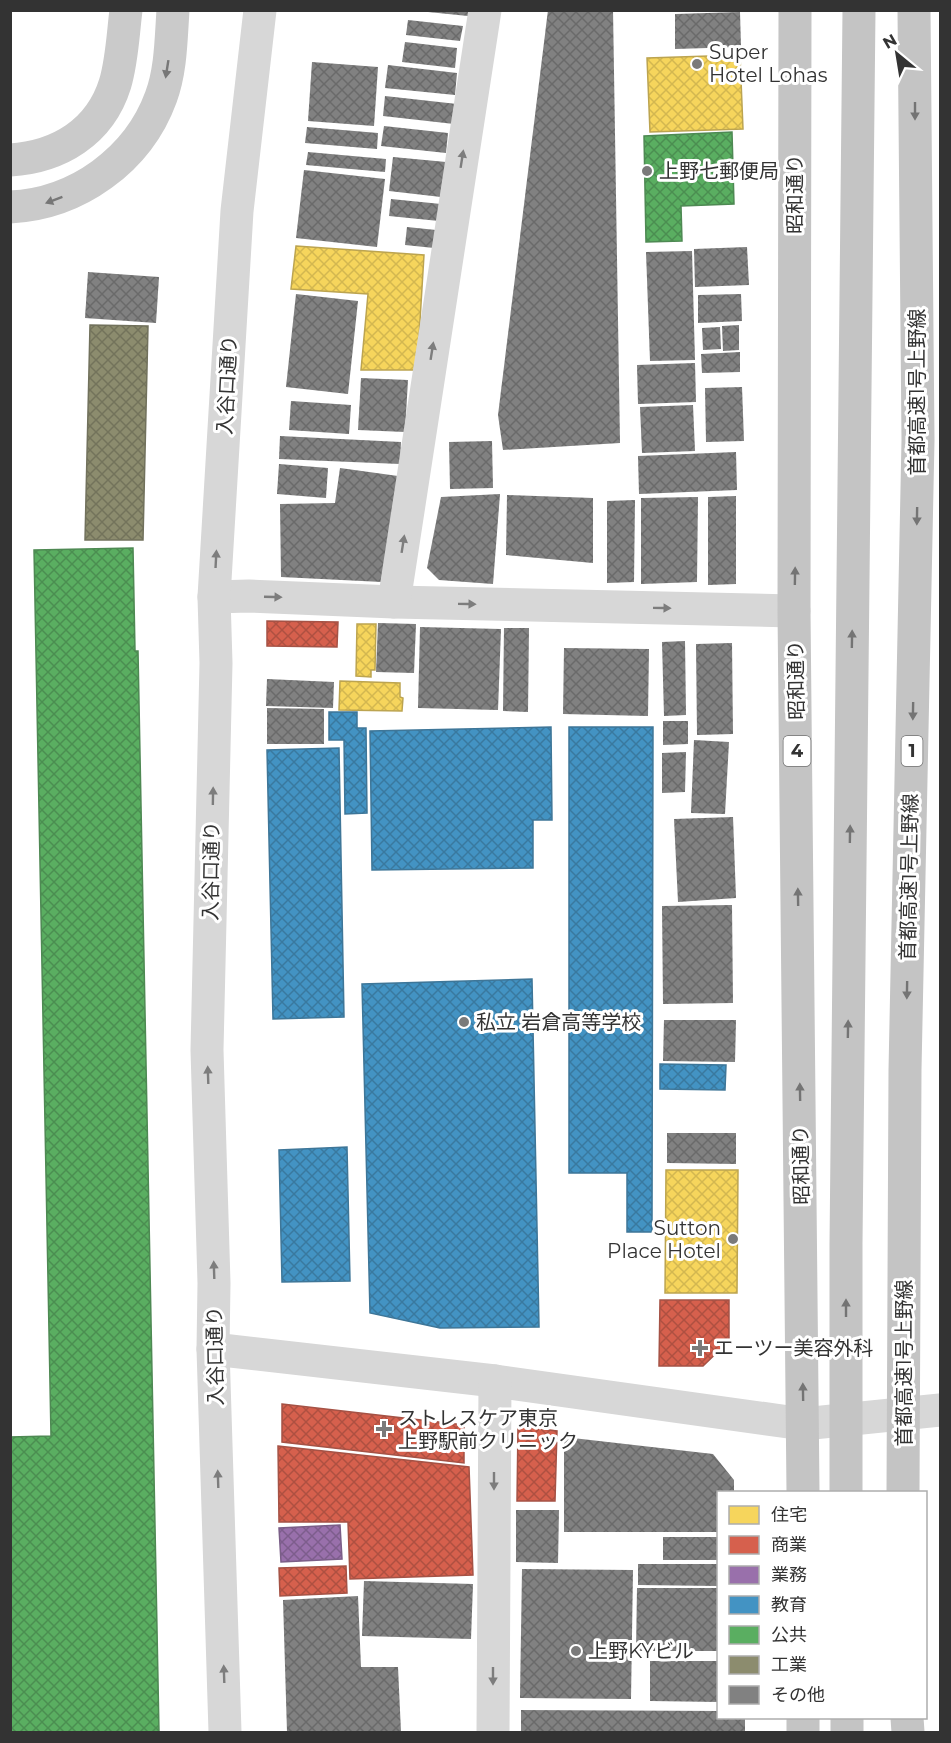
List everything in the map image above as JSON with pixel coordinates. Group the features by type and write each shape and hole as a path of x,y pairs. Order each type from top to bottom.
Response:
{"highway":[{"name":"昭和通り","path":"795,10 794,611 803,1491"},
{"path":"846,1491 846,1244 859,10"},
{"name":"首都高速1号上野線","path":"903,1491 905,1070 918,440 914,10"}],"main road":[{"path":"10,160 31,158 70,144 83,135 99,118 107,105 115,82 126,10"},
{"path":"10,207 44,204 70,194 107,171 130,150 151,120 162,95 168,68 173,10"}],"street":[{"name":"入谷口通り","path":"225,1732 213,1349 214,1283 207,1050 216,674 214,597 237,211 260,10"},
{"path":"394,602 485,10"},
{"path":"214,597 249,596 394,602 794,611"},
{"path":"213,1349 495,1381 803,1424 940,1410"},
{"path":"493,1732 495,1381"}],"building: 住宅":[{"path":"740,55 743,129 650,132 647,58"},
{"path":"296,246 424,255 417,370 361,370 368,294 291,289"},
{"path":"357,624 376,624 375,670 371,670 371,677 356,676"},
{"path":"340,681 400,683 400,697 403,698 402,711 339,710"},
{"path":"666,1170 738,1170 737,1293 665,1293"}],"building: 商業":[{"path":"267,621 338,622 337,647 267,646"},
{"path":"660,1300 729,1300 729,1341 703,1366 659,1366"},
{"path":"282,1404 464,1425 464,1463 282,1442"},
{"path":"518,1426 557,1431 555,1501 517,1501"},
{"path":"278,1446 469,1467 473,1575 350,1579 348,1522 279,1522"},
{"path":"346,1566 347,1593 280,1596 279,1568"}],"building: 業務":[{"path":"340,1525 342,1559 281,1562 279,1528"}],"building: 教育":[{"path":"329,712 357,712 357,728 366,728 367,813 345,814 344,740 329,740"},
{"path":"551,727 552,820 533,820 533,868 372,870 370,731"},
{"path":"569,727 653,727 652,1232 627,1232 627,1173 569,1173"},
{"path":"339,748 344,1017 273,1019 267,750"},
{"path":"532,979 539,1327 440,1328 370,1313 362,984"},
{"path":"660,1064 726,1065 725,1090 660,1089"},
{"path":"347,1147 350,1281 282,1282 279,1150"}],"building: 公共":[{"path":"732,132 734,204 681,206 682,241 646,242 644,136"},
{"path":"133,548 135,651 138,651 159,1732 10,1732 10,1437 51,1436 34,550"}],"building: 工業":[{"path":"90,325 148,326 143,540 85,540"}],"building: その他":[{"path":"428,10 468,10 468,16 428,12"},
{"path":"548,10 613,10 620,443 503,450 498,415"},
{"path":"740,12 741,47 675,49 675,14"},
{"path":"408,20 463,26 460,41 406,35"},
{"path":"405,42 457,48 455,68 402,62"},
{"path":"312,62 378,67 374,126 308,121"},
{"path":"388,65 457,73 455,95 385,88"},
{"path":"385,96 457,104 454,124 383,116"},
{"path":"384,126 448,133 446,153 381,146"},
{"path":"307,127 378,133 377,149 305,143"},
{"path":"308,152 386,159 385,172 306,165"},
{"path":"393,157 446,162 441,197 389,191"},
{"path":"304,170 385,179 377,247 296,238"},
{"path":"391,199 441,204 439,221 389,216"},
{"path":"407,227 436,230 434,248 405,245"},
{"path":"747,247 749,285 695,287 694,249"},
{"path":"692,251 695,360 650,361 646,252"},
{"path":"88,272 159,277 156,323 85,318"},
{"path":"296,294 358,301 348,394 286,387"},
{"path":"741,294 742,321 698,323 698,295"},
{"path":"739,325 739,350 723,351 722,326"},
{"path":"720,327 721,349 703,350 702,328"},
{"path":"740,352 740,372 702,373 701,354"},
{"path":"695,363 696,402 638,404 637,365"},
{"path":"361,378 408,380 405,432 358,430"},
{"path":"742,387 744,441 706,442 705,388"},
{"path":"291,401 351,405 349,434 289,430"},
{"path":"693,405 695,451 642,453 640,407"},
{"path":"280,436 401,442 400,464 279,459"},
{"path":"492,441 493,488 450,489 449,442"},
{"path":"736,452 737,490 639,494 638,456"},
{"path":"279,464 328,468 326,498 277,494"},
{"path":"340,468 398,476 382,582 281,577 280,504 335,503"},
{"path":"500,494 493,584 439,580 427,568 441,497"},
{"path":"507,495 593,498 593,563 506,555"},
{"path":"736,496 736,584 708,585 708,497"},
{"path":"698,497 697,582 641,584 641,498"},
{"path":"635,500 634,582 607,583 607,501"},
{"path":"378,623 416,624 414,673 376,672"},
{"path":"420,627 501,629 498,710 418,708"},
{"path":"504,628 529,628 528,712 503,711"},
{"path":"685,641 686,715 664,716 662,642"},
{"path":"732,643 733,734 697,735 696,644"},
{"path":"564,648 649,649 648,716 563,714"},
{"path":"267,679 334,682 333,708 266,706"},
{"path":"267,708 324,709 324,744 267,744"},
{"path":"663,721 688,721 688,744 663,745"},
{"path":"694,740 729,742 725,814 691,813"},
{"path":"686,752 685,792 662,793 662,753"},
{"path":"733,817 736,898 678,902 674,819"},
{"path":"732,905 733,1003 663,1004 662,906"},
{"path":"664,1020 736,1020 735,1062 663,1061"},
{"path":"667,1133 736,1133 736,1164 667,1163"},
{"path":"564,1437 713,1454 734,1480 734,1491 717,1491 717,1532 564,1532"},
{"path":"516,1510 559,1510 558,1563 516,1562"},
{"path":"663,1537 717,1537 717,1560 663,1560"},
{"path":"638,1564 717,1564 717,1586 638,1585"},
{"name":"上野KYビル","path":"522,1569 633,1570 631,1699 520,1698"},
{"path":"364,1581 473,1584 471,1639 362,1636"},
{"path":"637,1588 717,1588 717,1651 636,1651"},
{"path":"358,1596 361,1667 398,1667 401,1732 287,1732 283,1600"},
{"path":"650,1661 717,1661 717,1702 650,1701"},
{"path":"521,1710 717,1711 717,1719 745,1719 745,1732 521,1732"}],"place":[{"name":"Super Hotel Lohas","path":"697,64"},
{"name":"上野七郵便局","path":"647,171"},
{"name":"私立 岩倉高等学校","path":"464,1022"},
{"name":"Sutton Place Hotel","path":"733,1239"},
{"name":"エーツー美容外科","path":"700,1348"},
{"name":"ストレスケア東京 上野駅前クリニック","path":"384,1429"},
{"name":"上野KYビル","path":"576,1651"}]}
